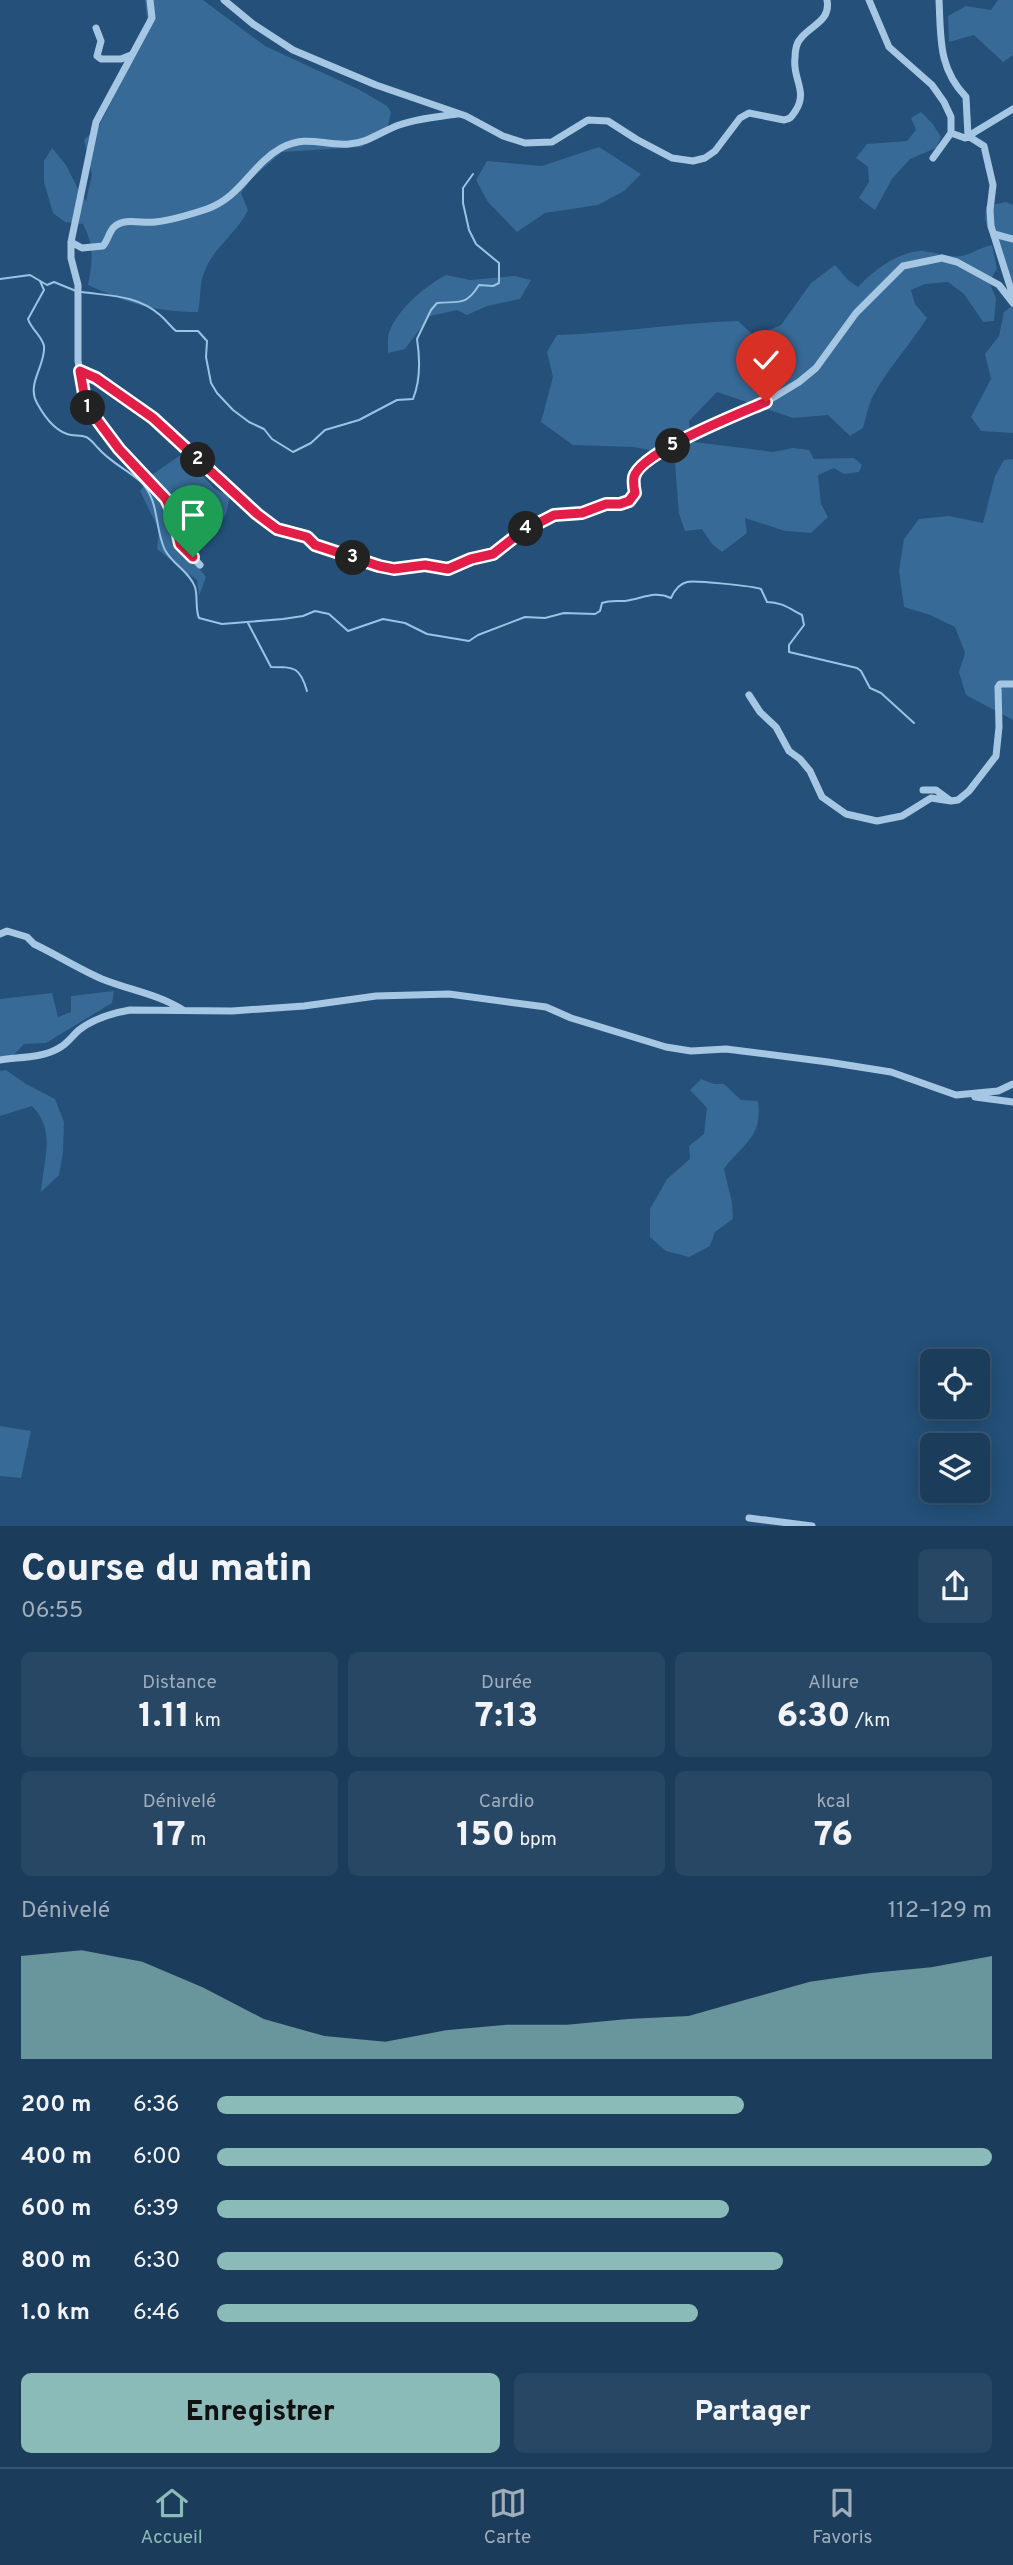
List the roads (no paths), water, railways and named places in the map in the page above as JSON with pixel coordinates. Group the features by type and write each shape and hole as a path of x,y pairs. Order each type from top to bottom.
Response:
{"street":[{"path":"150,0 152,18 96,122 71,242 71,258 79,296 76,346 86,405 119,449 166,499 173,514 180,544 200,565"},
{"path":"224,0 253,24 293,50 376,85 460,114 503,136 525,143 552,142 588,120 608,121 673,158 693,161 705,158 715,151 740,118 749,113 784,120 793,114 800,103 801,95 801,87 794,72 796,51 803,35 821,21 826,13 827,0"},
{"path":"869,0 889,47 926,79 944,102 951,117 951,133 933,159"},
{"path":"939,0 946,69 966,97 968,136"},
{"path":"96,28 102,41 97,56 101,59 121,59 132,54"},
{"path":"951,133 965,138 1013,109"},
{"path":"71,242 82,248 103,246 115,226 124,222 155,222 218,204 234,195 256,168 272,154 293,142 306,140 336,144 363,143 396,126 418,119 460,114"},
{"path":"968,136 984,146 988,159 993,185 990,210 994,234 1013,296"},
{"path":"994,234 1013,239"},
{"path":"80,371 96,378 153,418 257,514 277,529 307,537 315,545 379,566 394,569 425,565 448,569 471,559 493,554 521,532 554,515 582,513 606,504 629,501 635,493 634,476 660,450 766,402 816,368 856,313 903,266 942,258 957,262 999,285 1013,303"},
{"path":"749,695 760,712 776,727 789,751 810,771 822,797 846,814 877,821 902,816 931,798 958,800 969,791 996,756 999,727 998,687 1000,684 1013,684"},
{"path":"923,790 936,790 951,801"},
{"path":"0,934 7,931 27,937 34,944 99,978 166,999 183,1011"},
{"path":"0,1060 49,1053 80,1030 118,1012 232,1011 304,1006 376,996 449,994 546,1007 571,1018 666,1047 691,1051 734,1050 828,1062 891,1072 957,1095 1013,1102"},
{"path":"957,1095 998,1091 1013,1084"},
{"path":"749,1518 813,1525"}],"waterway":[{"path":"82,292 133,300 151,308 176,331 198,331 207,341 206,357 211,383 217,393 233,410 264,429 272,439 293,452 311,443 325,430 359,420 397,400 413,399 419,369 417,339 431,310 437,303 466,299 479,285 493,286 499,283 499,263 476,244 469,230 463,203 463,188 473,174"},
{"path":"0,279 30,275 47,285 54,282 76,291"},
{"path":"40,281 44,290 28,319 44,346 34,389 37,403 55,427 65,433 88,438 146,488 154,505 165,550 195,587 199,618 222,624 283,619 315,611 329,614 348,631 383,619 405,623 427,634 469,641 525,617 545,618 564,613 595,614 600,611 602,603 607,601 625,601 653,595 671,598 677,588 687,582 747,586 761,589 767,602 782,605 802,615 804,625 789,645 789,652 857,668 870,688 881,693 914,723"},
{"path":"248,623 271,667 295,670 302,677 307,691"}]}
